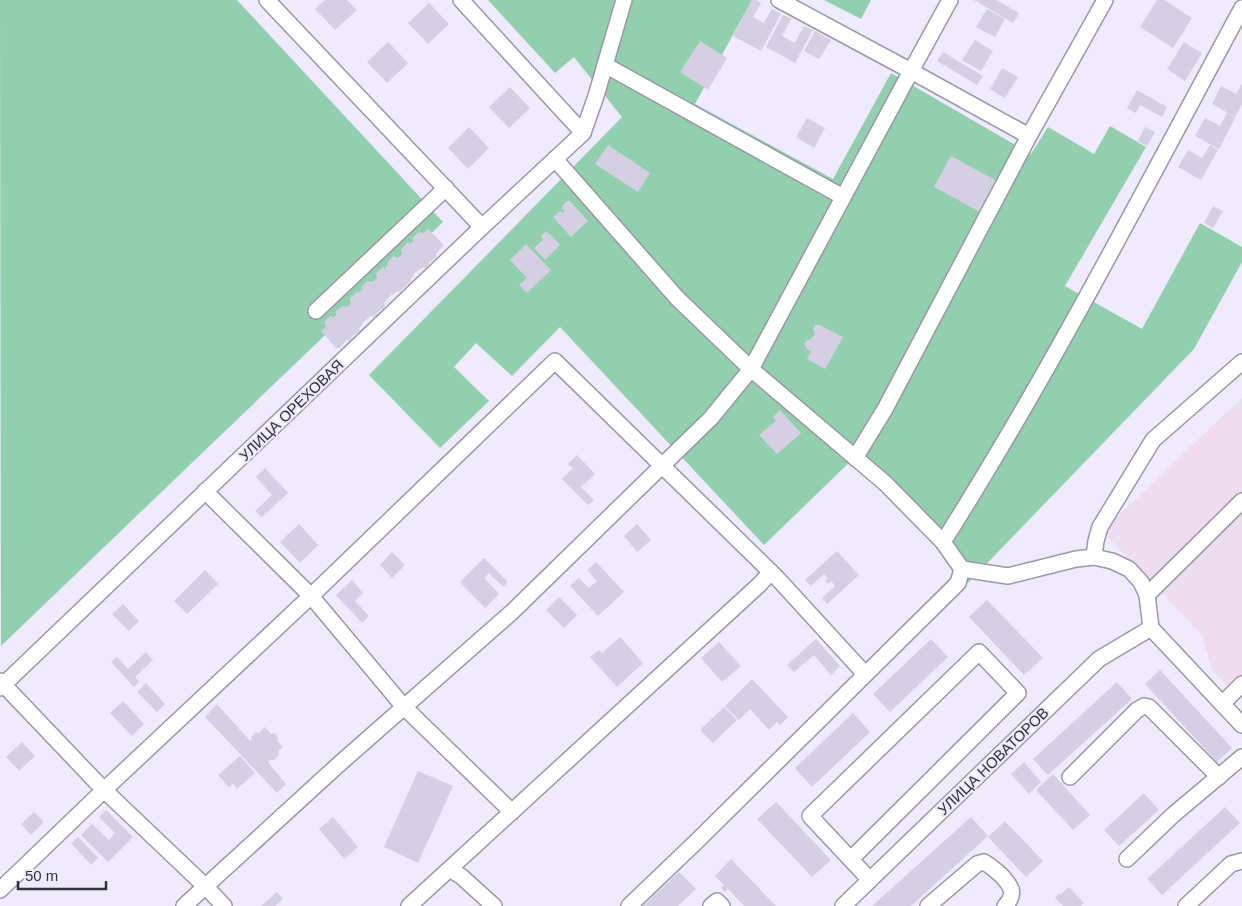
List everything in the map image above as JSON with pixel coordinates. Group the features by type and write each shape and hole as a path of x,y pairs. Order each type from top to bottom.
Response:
{"street":[{"path":"267,0 482,227"},
{"path":"461,0 583,133 624,0"},
{"path":"779,0 911,70 1029,136"},
{"path":"184,906 330,772 512,612 711,418 751,369 950,0"},
{"path":"855,458 885,409 1029,136 1105,0"},
{"path":"943,542 983,479 1082,304 1242,8"},
{"path":"605,65 843,197"},
{"name":"УЛИЦА ОРЕХОВАЯ","path":"1,685 583,133"},
{"path":"556,159 677,298 751,369 885,483 943,542 962,569 1008,576 1076,559 1094,557 1112,561 1129,569 1141,582 1147,595 1151,628 1242,725"},
{"path":"316,311 446,188"},
{"path":"0,890 311,596 555,361 771,572 865,674"},
{"path":"1094,557 1100,527 1153,440 1242,362"},
{"path":"205,492 311,596 404,707 512,812"},
{"path":"1147,595 1242,501"},
{"path":"629,906 958,583 962,569"},
{"path":"409,906 752,592 771,572"},
{"name":"УЛИЦА НОВАТОРОВ","path":"843,906 1099,659 1151,628"},
{"path":"850,860 1018,693 979,652 810,816 850,860 870,880"},
{"path":"1222,704 1242,684"},
{"path":"1,685 104,790 224,906"},
{"path":"1070,777 1137,710 1144,706 1150,708 1219,777"},
{"path":"1127,859 1174,814 1242,757"},
{"path":"1186,906 1231,864 1242,861"},
{"path":"928,906 977,864 984,862 992,866 1011,886 1012,894 1005,906"},
{"path":"450,868 494,906"},
{"path":"711,906 717,901 722,906"}],"shaded area":[{"path":"1242,398 1242,700 1212,670 1202,635 1102,531"}],"green space":[{"path":"0,0 237,0 443,222 1,646"},
{"path":"488,0 752,0 695,104 833,179 891,73 1031,154 1048,127 1094,154 1110,126 1146,147 1065,286 1142,329 1200,223 1242,247 1242,262 1194,349 968,583 855,457 764,545 560,327 512,376 476,343 454,367 489,401 440,448 369,375 622,117 574,57 555,73"},
{"path":"824,0 871,0 861,19"}],"building":[{"path":"325,0 347,0 357,10 335,30 315,9"},
{"path":"752,0 761,3 753,17 764,23 772,9 781,14 761,51 733,36"},
{"path":"974,0 996,0 1019,13 1013,23"},
{"path":"1157,0 1164,0 1192,18 1173,48 1140,27"},
{"path":"429,3 449,24 428,44 408,23"},
{"path":"987,9 1005,19 995,37 976,27"},
{"path":"783,15 791,19 782,36 795,43 804,26 813,30 795,63 766,47"},
{"path":"815,31 831,40 819,59 804,51"},
{"path":"975,40 993,51 981,71 962,60"},
{"path":"700,41 727,58 708,90 680,72"},
{"path":"388,42 408,63 387,83 367,62"},
{"path":"1184,42 1202,53 1185,81 1167,69"},
{"path":"943,52 983,76 977,85 937,61"},
{"path":"1002,68 1018,77 1005,98 990,89"},
{"path":"1242,84 1242,104 1235,117 1212,104 1221,86 1236,94"},
{"path":"510,87 530,108 509,128 489,107"},
{"path":"1137,90 1167,107 1162,117 1140,105 1136,113 1127,108"},
{"path":"1227,113 1235,118 1219,149 1195,136 1205,118 1220,126"},
{"path":"807,118 825,128 814,148 796,137"},
{"path":"469,127 489,148 468,169 448,148"},
{"path":"1145,127 1155,132 1147,146 1138,141"},
{"path":"608,145 650,173 638,192 595,164"},
{"path":"1210,145 1218,150 1201,180 1178,167 1188,150 1202,158"},
{"path":"951,156 999,182 982,213 934,187"},
{"path":"567,201 570,201 588,221 571,237 553,217 560,211 563,213 565,211 562,208"},
{"path":"1213,206 1223,211 1213,228 1204,223"},
{"path":"428,229 444,245 436,254 437,257 428,263 426,268 423,267 413,274 410,279 411,281 400,292 397,291 392,294 384,303 385,306 382,310 374,317 371,316 362,323 359,328 360,331 351,337 349,341 346,340 340,348 336,348 321,331 326,327 324,322 331,316 333,318 337,314 335,312 342,306 347,307 351,303 350,298 363,289 361,288 367,281 372,282 377,278 376,273 388,265 387,263 393,256 398,258 402,254 401,249 408,242 410,244 414,240 412,238 419,232 423,233"},
{"path":"546,231 560,245 545,260 534,248 543,240 541,236"},
{"path":"526,244 551,270 527,293 519,285 527,278 510,260"},
{"path":"815,325 820,325 843,337 825,369 807,359 811,351 804,344 815,334 813,329"},
{"path":"780,410 801,433 777,454 759,435 776,421 773,417"},
{"path":"577,455 595,474 581,487 594,500 588,505 562,479 573,468 568,464"},
{"path":"265,468 288,493 262,517 255,511 272,495 256,477"},
{"path":"299,524 318,545 300,563 280,542"},
{"path":"637,524 651,540 637,552 624,536"},
{"path":"837,551 859,575 827,604 822,598 835,586 831,581 828,584 825,581 828,578 824,574 811,586 805,580"},
{"path":"392,552 405,565 392,578 380,565"},
{"path":"484,558 508,582 503,587 489,573 484,578 499,594 485,608 460,582"},
{"path":"596,562 624,592 598,616 570,586 579,578 589,588 597,581 587,570"},
{"path":"205,570 218,584 187,614 174,601"},
{"path":"352,580 363,593 355,601 369,616 362,623 336,595"},
{"path":"559,597 577,615 564,628 546,610"},
{"path":"987,600 1043,658 1024,675 969,617"},
{"path":"123,604 139,621 129,631 112,614"},
{"path":"620,637 643,663 617,687 590,657 599,650 602,653"},
{"path":"816,639 840,666 831,675 814,655 794,672 787,665"},
{"path":"931,639 948,657 890,712 873,694"},
{"path":"719,642 741,666 722,682 701,658"},
{"path":"146,652 153,660 135,677 139,682 134,687 111,662 117,657 128,669"},
{"path":"1160,670 1232,748 1217,762 1145,684"},
{"path":"752,679 788,717 780,725 777,722 769,730 750,709 739,720 725,706"},
{"path":"1117,682 1132,699 1048,775 1033,759"},
{"path":"146,683 165,704 157,712 137,692"},
{"path":"123,701 144,724 132,736 110,713"},
{"path":"217,704 250,741 256,732 259,733 265,727 271,734 274,733 278,737 277,741 283,747 278,751 279,755 274,760 268,762 286,784 277,793 205,717"},
{"path":"724,707 737,720 713,743 700,730"},
{"path":"853,713 870,732 812,787 795,768"},
{"path":"22,742 35,756 19,771 6,757"},
{"path":"240,756 255,773 237,789 233,784 229,787 218,775"},
{"path":"1024,762 1041,782 1029,794 1011,774"},
{"path":"418,771 453,786 418,863 384,847"},
{"path":"1053,774 1090,815 1073,830 1036,790"},
{"path":"1144,793 1159,810 1119,846 1104,830"},
{"path":"776,802 831,860 812,877 757,819"},
{"path":"1225,807 1240,823 1162,895 1147,879"},
{"path":"106,810 133,837 108,862 81,835 92,824 109,840 115,833 99,817"},
{"path":"34,812 44,822 31,835 21,824"},
{"path":"333,817 358,847 344,859 319,829"},
{"path":"971,817 988,836 911,906 872,906"},
{"path":"1005,821 1043,861 1026,877 988,837"},
{"path":"78,837 98,858 91,865 71,843"},
{"path":"731,859 776,906 744,906 728,889 725,892 721,888 724,885 715,876"},
{"path":"679,872 696,889 678,906 643,906"},
{"path":"1069,887 1084,903 1081,906 1063,906 1055,898"},
{"path":"277,892 283,899 275,906 261,906"}]}
